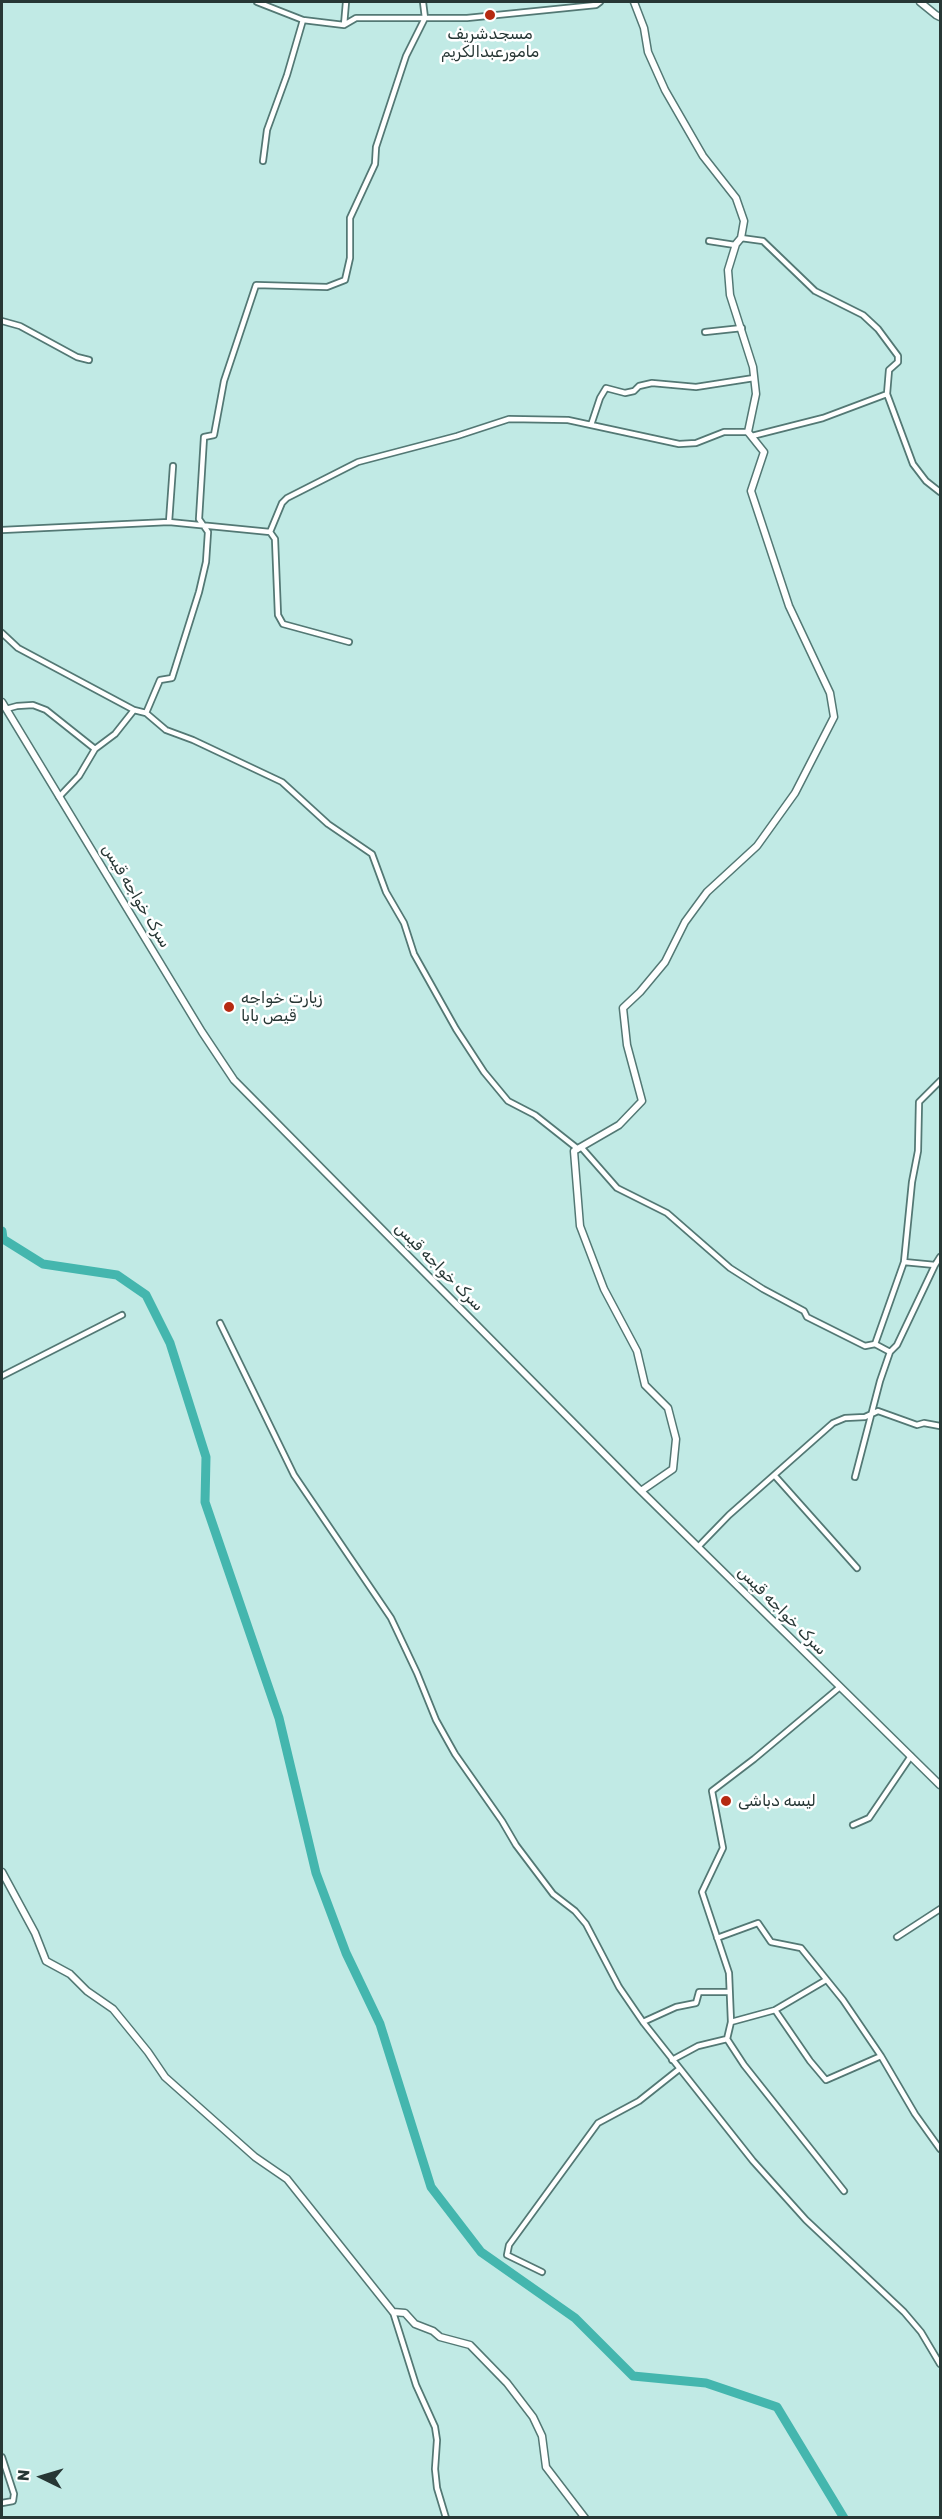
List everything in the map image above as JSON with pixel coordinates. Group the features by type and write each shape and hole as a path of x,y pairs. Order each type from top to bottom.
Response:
{"street":[{"path":"257,2 303,20 344,25 356,18 498,15 596,5 600,2"},
{"path":"344,25 346,2"},
{"path":"146,713 160,680 172,678 192,619 206,562 208,532 199,519 204,437 214,435 224,381 256,285 327,287 345,280 350,258 350,218 375,164 376,147 406,56 425,18 423,2"},
{"path":"634,2 644,28 648,52 674,106 704,156 736,198 744,221 741,238 735,245 728,270 728,279 730,295 742,328 754,378 756,394 750,434 764,452 751,491 789,606 831,693 834,717 795,793 764,837 706,892 686,922 665,962 623,1008 627,1045 642,1101 619,1125 574,1151 580,1226 604,1289 637,1351 645,1385 668,1408 676,1439 673,1469 641,1491"},
{"path":"920,2 940,17"},
{"path":"263,161 267,130 287,75 303,20"},
{"path":"741,238 764,241 815,291 863,315 878,329 898,356 898,362 889,370 887,394 914,464 926,481 940,492"},
{"path":"709,241 735,245"},
{"path":"2,321 20,326 77,357 89,360"},
{"path":"705,332 742,328"},
{"path":"591,425 600,398 606,388 625,393 652,383 696,387 754,378"},
{"path":"270,532 282,502 287,498 358,462 457,436 508,419 568,420 679,444 696,443 724,432 750,434 823,418 887,394"},
{"path":"169,522 173,466"},
{"path":"2,531 169,522 270,532"},
{"path":"270,532 275,540 278,615 283,624 349,642"},
{"path":"2,633 18,648 134,710 146,713 166,730 193,740 282,783 328,824 356,841 372,854 386,892 404,923 414,954 456,1029 484,1072 508,1101 535,1115 580,1148 617,1188 667,1213 730,1268 804,1311 807,1317 865,1346 875,1344 890,1352"},
{"name":"سرک خواجه قیس","path":"2,702 202,1032 234,1080 641,1491 940,1785"},
{"path":"6,709 33,705 46,710 95,749"},
{"path":"59,797 79,776 95,749 116,734 134,710"},
{"path":"875,1344 904,1262 912,1182 918,1151 919,1102 940,1081"},
{"path":"855,1477 871,1413 890,1352 897,1345 940,1257"},
{"path":"904,1262 935,1264"},
{"path":"2,1376 122,1315"},
{"path":"220,1323 294,1475 391,1618 436,1720 454,1754 535,1872 553,1894 575,1911 586,1924 619,1987 678,2070 753,2161 806,2220 910,2318 940,2364"},
{"path":"698,1547 729,1515 833,1423 844,1418 865,1417 878,1411 917,1425 940,1426"},
{"path":"775,1476 857,1568"},
{"path":"840,1687 712,1791 723,1848 702,1892 729,1973 731,2022 727,2038 744,2065 844,2191"},
{"path":"853,1825 869,1818 911,1756"},
{"path":"2,1872 46,1961 70,1974 87,1991 112,2008 165,2076 255,2157 287,2179 398,2312 415,2324 449,2340 470,2345 507,2383 533,2417 542,2436 546,2467 585,2517"},
{"path":"897,1937 940,1909"},
{"path":"717,1938 758,1923 771,1942 801,1948 843,2000 940,2150"},
{"path":"731,2022 775,2010 826,1980"},
{"path":"643,2022 676,2007 696,2003 699,1992 729,1992"},
{"path":"775,2010 826,2080 881,2056"},
{"path":"672,2060 698,2046 727,2038"},
{"path":"542,2272 507,2255 509,2245 598,2123 639,2101 678,2070"},
{"path":"398,2312 416,2385 435,2427 437,2488 446,2517"},
{"path":"2,2457 14,2494 13,2501 2,2503"}],"waterway":[{"path":"2,1231 3,1239 43,1264 117,1275 146,1295 170,1343 206,1457 205,1502 279,1718 316,1873 346,1953 380,2024 431,2187 481,2252 575,2318 633,2376 706,2383 777,2407 844,2518"}],"place":[{"name":"مسجدشریف مامورعبدالکریم","path":"490,15"},
{"name":"زیارت خواجه قیص بابا","path":"229,1007"},
{"name":"لیسه دباشی","path":"726,1801"}]}
